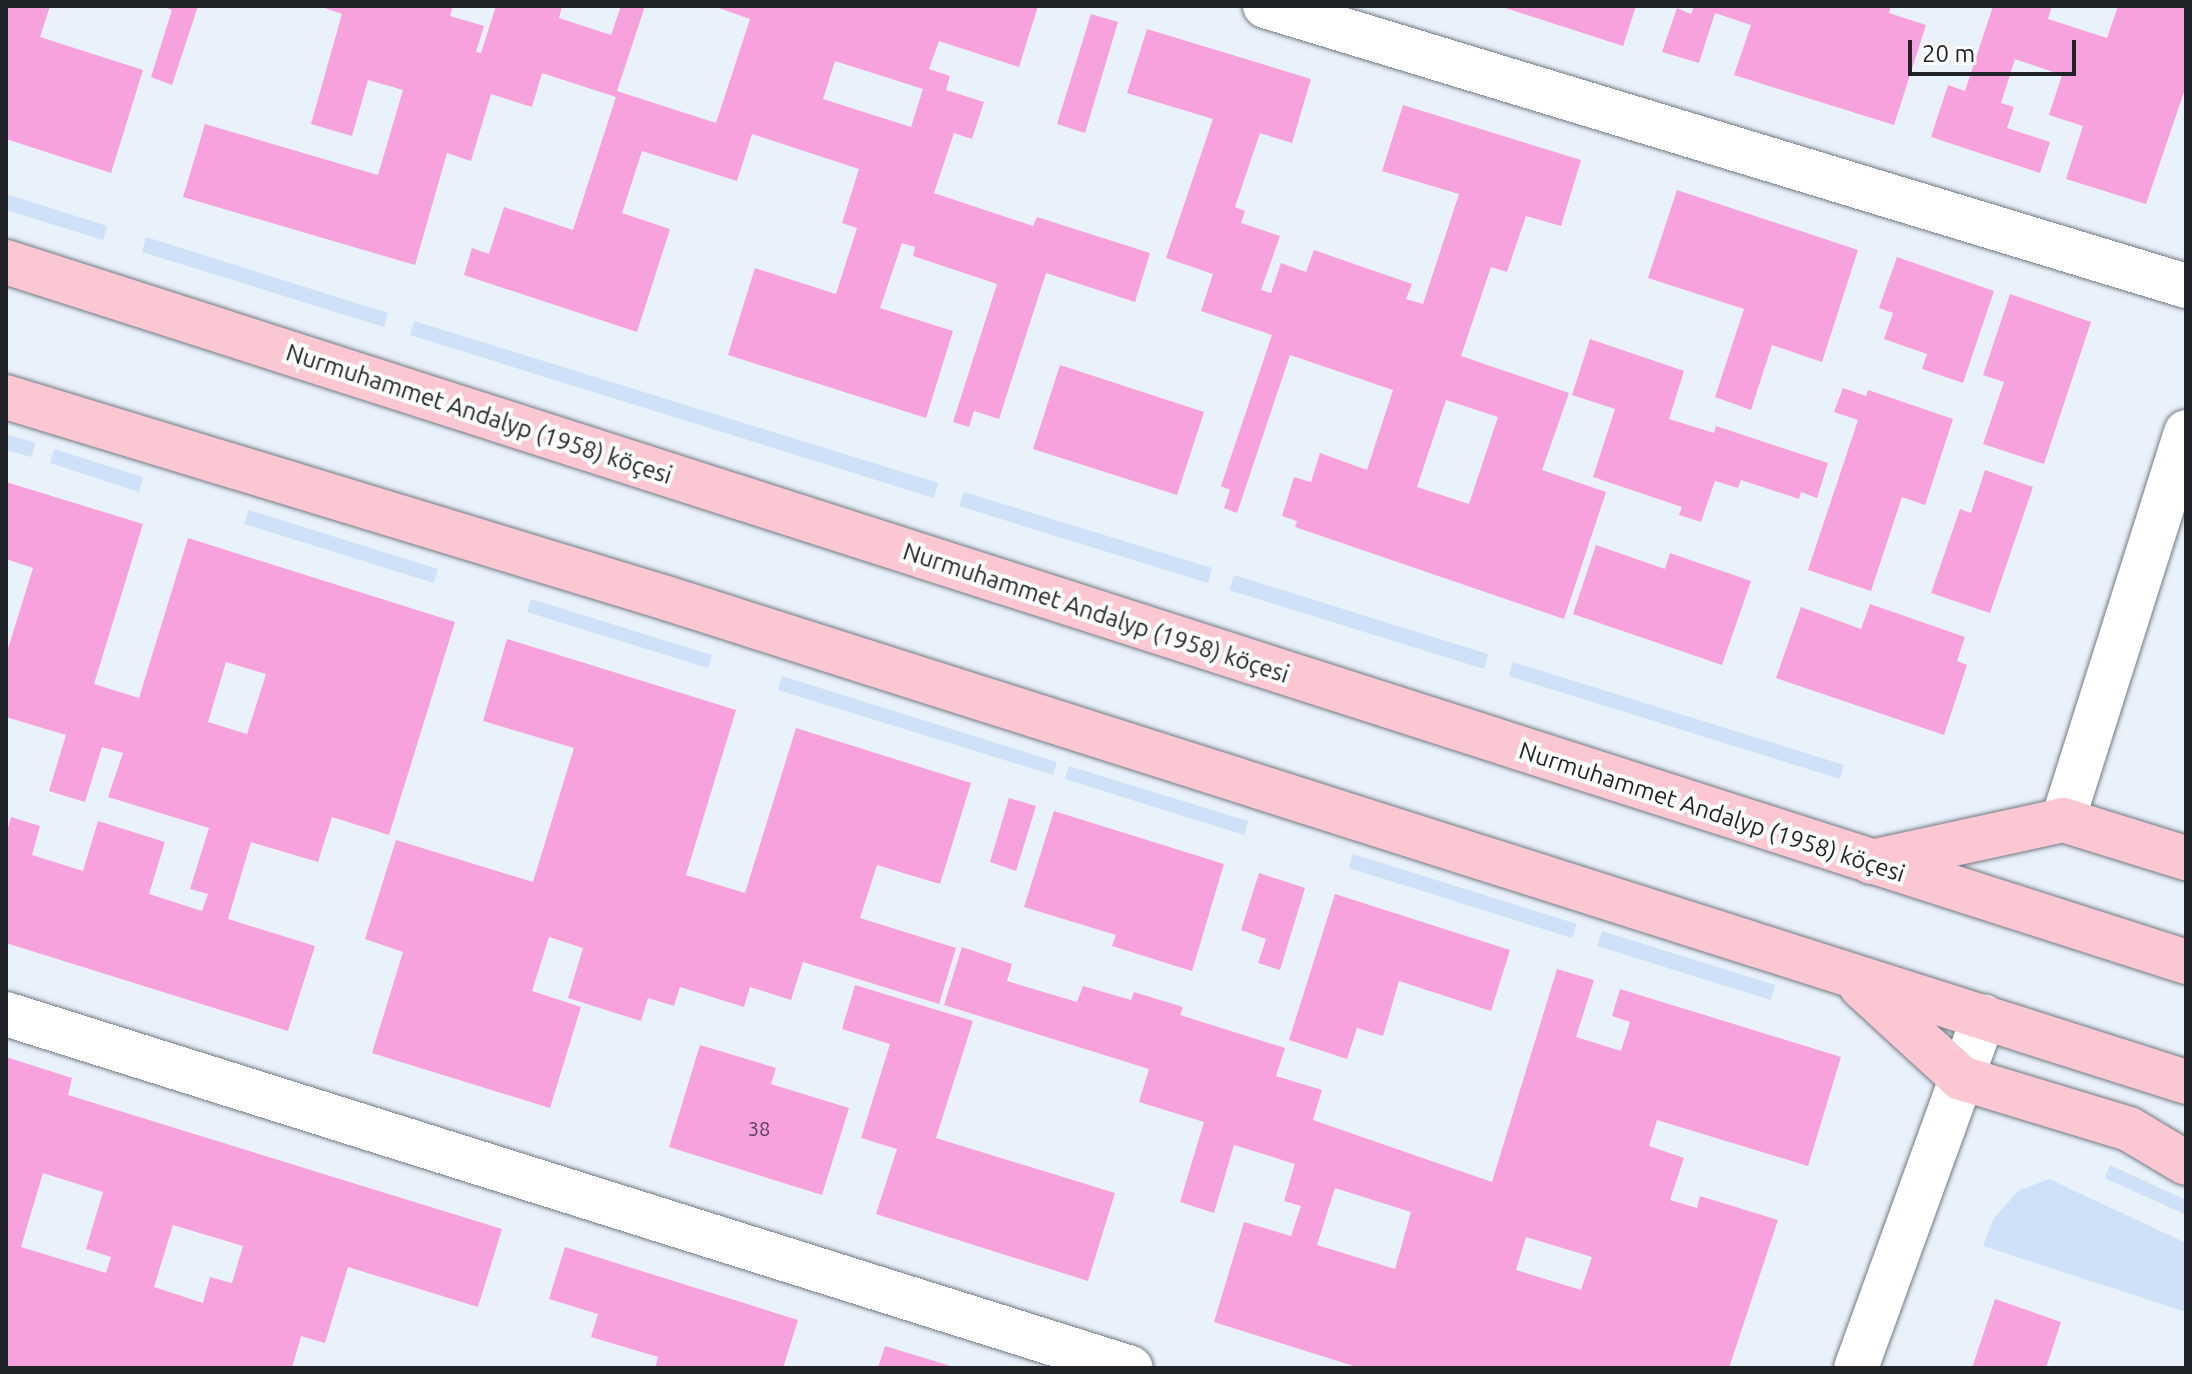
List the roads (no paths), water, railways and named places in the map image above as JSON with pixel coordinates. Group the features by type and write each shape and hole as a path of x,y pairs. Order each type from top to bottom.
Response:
{"main road":[{"name":"Nurmuhammet Andalyp (1958) köçesi","path":"6,262 1868,863 2186,962"},
{"path":"6,397 666,598 2186,1082"},
{"path":"1868,863 2063,820 2186,858"},
{"path":"1851,976 1961,1078 2129,1129 2186,1163"}],"street":[{"path":"1265,6 2186,286"},
{"path":"2063,820 2186,432"},
{"path":"6,1014 1131,1368"},
{"path":"1856,1368 1984,1017"}]}
